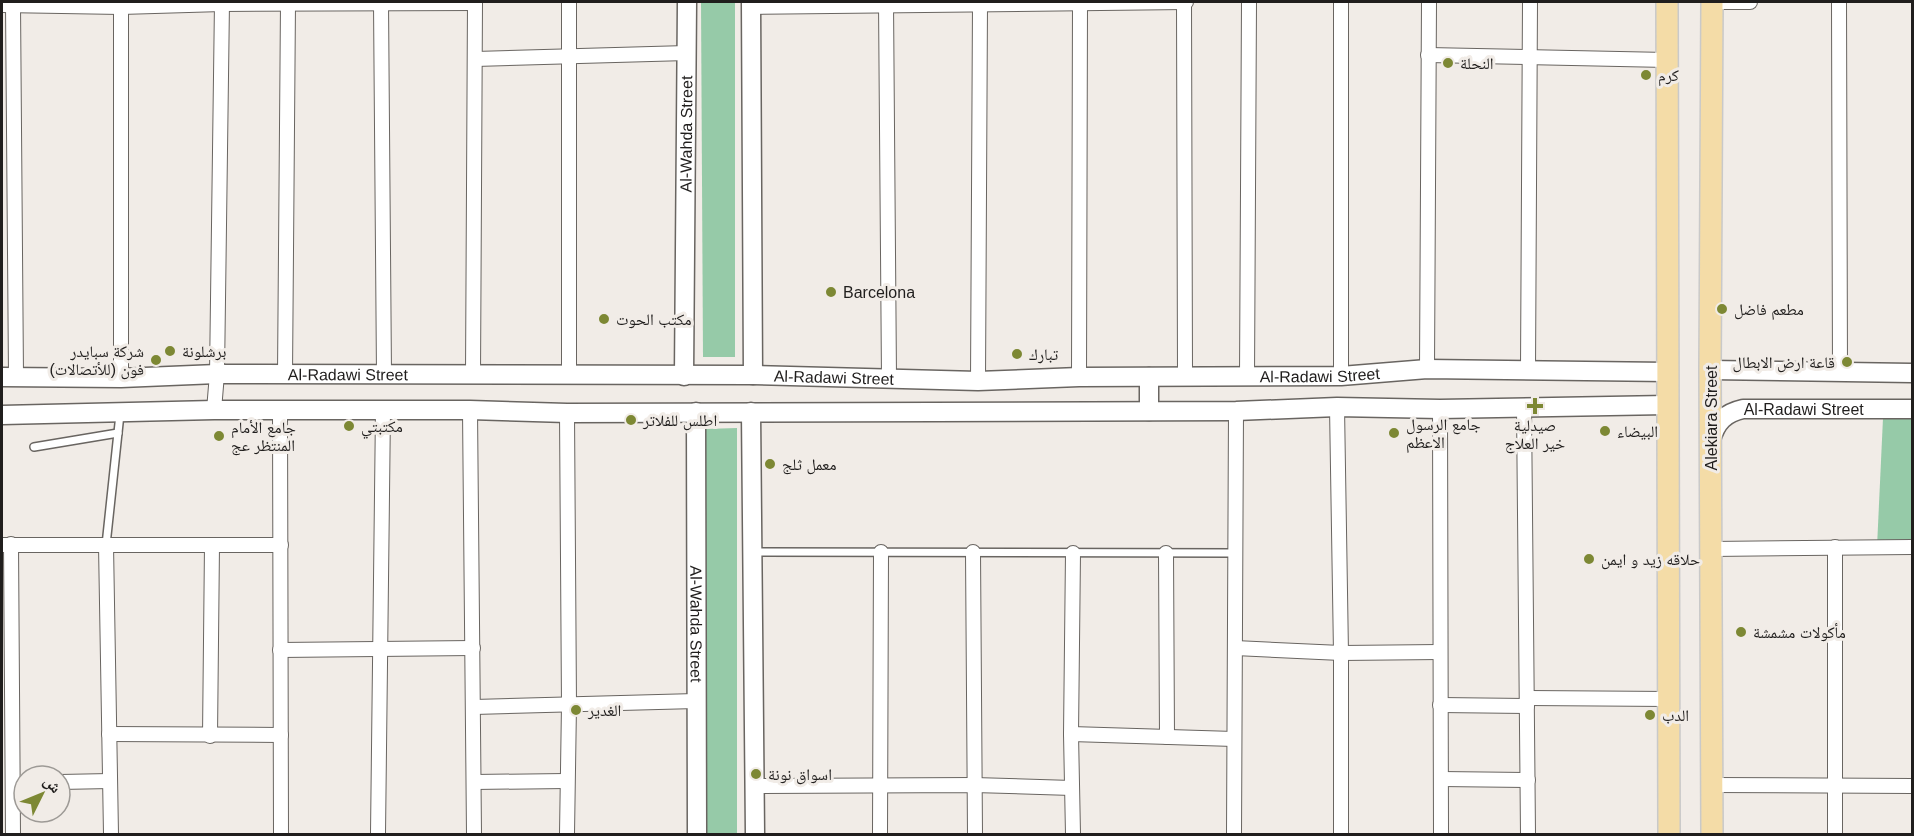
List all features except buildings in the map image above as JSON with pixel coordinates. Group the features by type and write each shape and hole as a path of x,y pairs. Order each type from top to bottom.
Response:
{"main road":[{"path":"1667,2 1669,834"},
{"name":"Alekiara Street","path":"1712,2 1710,370 1712,834"}],"street":[{"path":"9,377 7,5 316,2 475,2 473,375"},
{"path":"569,2 569,376"},
{"name":"Al-Wahda Street","path":"684,376 687,2"},
{"path":"1078,377 1080,2"},
{"path":"753,375 751,4 1185,2 1185,376"},
{"path":"1247,377 1249,2"},
{"path":"1341,2 1341,376"},
{"path":"1427,369 1429,2"},
{"path":"1528,370 1530,2"},
{"path":"1712,2 1750,2"},
{"path":"1839,2 1840,373"},
{"path":"214,410 217,374 222,3"},
{"path":"285,375 288,3"},
{"path":"381,3 384,375"},
{"path":"886,3 889,378"},
{"path":"121,4 121,378"},
{"path":"978,381 980,4"},
{"path":"475,59 687,53"},
{"path":"1428,55 1667,60"},
{"name":"Al-Radawi Street","path":"9,377 121,378 217,374 753,375 978,381 1078,377 1341,376 1427,369 1668,372"},
{"path":"1710,370 1912,373"},
{"path":"1149,377 1149,411"},
{"name":"Al-Radawi Street","path":"2,415 214,410 470,410 567,413 1236,411 1336,407 1440,409 1667,405"},
{"path":"1524,406 1528,834"},
{"path":"1336,407 1341,653 1341,834"},
{"path":"1440,409 1441,834"},
{"name":"Al-Radawi Street","path":"1711,440 1714,426 1720,420 1743,409 1912,409"},
{"path":"280,410 281,834"},
{"path":"378,834 383,410"},
{"path":"470,410 474,834"},
{"path":"1234,834 1236,411"},
{"name":"Al-Wahda Street","path":"696,412 697,834"},
{"path":"752,412 755,834"},
{"path":"567,413 567,834"},
{"path":"12,764 6,544 282,545"},
{"path":"106,545 111,834"},
{"path":"210,736 212,545"},
{"path":"1711,549 1912,547"},
{"path":"1835,548 1835,834"},
{"path":"880,834 881,552"},
{"path":"973,552 975,834"},
{"path":"1073,553 1071,734 1073,834"},
{"path":"1166,553 1167,737"},
{"path":"280,650 473,648"},
{"path":"1235,648 1341,653 1440,652"},
{"path":"1440,705 1669,699"},
{"path":"474,707 696,701"},
{"path":"109,734 281,735"},
{"path":"1071,734 1234,739"},
{"path":"1441,779 1528,780"},
{"path":"72,782 110,781"},
{"path":"474,782 566,781"},
{"path":"754,786 974,785 1072,788"},
{"path":"1712,785 1912,786"}],"lane":[{"path":"106,545 120,411"},
{"path":"34,447 118,433"},
{"path":"753,552 1235,553"}],"green space":[{"path":"701,2 735,2 735,357 703,357"},
{"path":"1883,418 1912,418 1912,547 1877,547"},
{"path":"737,428 737,834 707,834 705,429"}],"place":[{"name":"النحلة","path":"1448,63"},
{"name":"كرم","path":"1646,75"},
{"name":"Barcelona","path":"831,292"},
{"name":"مطعم فاضل","path":"1722,309"},
{"name":"مكتب الحوت","path":"604,319"},
{"name":"برشلونة","path":"170,351"},
{"name":"تبارك","path":"1017,354"},
{"name":"شركة سبايدر فون (للأتصالات)","path":"156,360"},
{"name":"قاعة ارض الابطال","path":"1847,362"},
{"name":"صيدلية خير العلاج","path":"1535,406"},
{"name":"اطلس للفلاتر","path":"631,420"},
{"name":"مكتبتي","path":"349,426"},
{"name":"البيضاء","path":"1605,431"},
{"name":"جامع الرسول الاعظم","path":"1394,433"},
{"name":"جامع الأمام المنتظر عج","path":"219,436"},
{"name":"معمل ثلج","path":"770,464"},
{"name":"حلاقه زيد و ايمن","path":"1589,559"},
{"name":"مأكولات مشمشة","path":"1741,632"},
{"name":"الغدير","path":"576,710"},
{"name":"الدب","path":"1650,715"},
{"name":"اسواق نونة","path":"756,774"}]}
